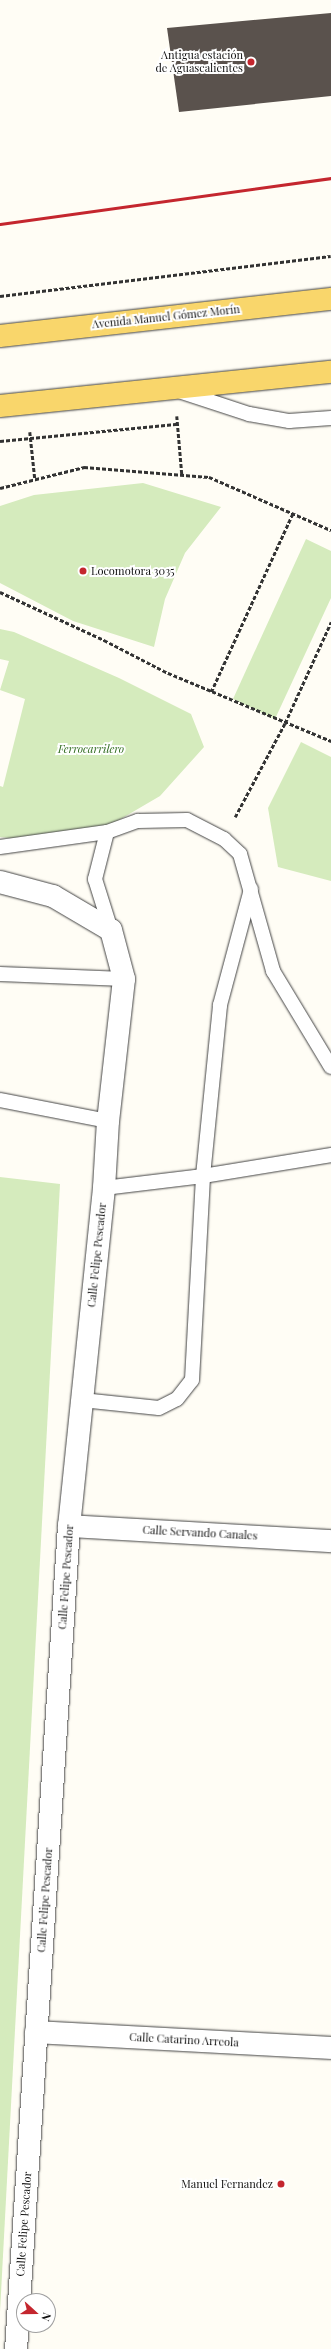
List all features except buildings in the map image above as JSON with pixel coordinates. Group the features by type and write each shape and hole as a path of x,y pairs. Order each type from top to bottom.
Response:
{"main road":[{"name":"Avenida Manuel Gómez Morín","path":"0,336 331,299"},
{"path":"0,406 331,372"}],"street":[{"path":"0,882 53,896 111,930"},
{"name":"Calle Felipe Pescador","path":"16,2349 69,1526 104,1188 108,1121 124,979 111,930"},
{"name":"Calle Servando Canales","path":"69,1526 331,1541"},
{"name":"Calle Catarino Arreola","path":"36,2032 331,2048"}],"lane":[{"path":"173,389 249,414 289,421 331,418"},
{"path":"0,848 107,832 138,821 187,820 224,839 240,854 273,971 331,1066"},
{"path":"107,832 96,879 111,930"},
{"path":"82,1400 159,1408 177,1399 192,1380 203,1176 220,1005 251,889"},
{"path":"0,974 124,979"},
{"path":"0,1100 108,1121"},
{"path":"104,1188 203,1176 331,1155"}],"path":[{"path":"0,296 331,256"},
{"path":"173,389 178,424 182,474"},
{"path":"26,403 36,479"},
{"path":"0,441 178,424"},
{"path":"0,488 84,467 209,477 331,530"},
{"path":"211,692 293,513"},
{"path":"0,592 211,692 331,742"},
{"path":"224,839 285,723 331,622"}],"green space":[{"path":"143,483 221,507 185,553 165,599 154,647 73,621 0,583 0,506 34,495"},
{"path":"306,539 331,551 331,598 275,719 233,699"},
{"name":"Ferrocarrilero","path":"0,629 14,632 119,678 191,714 204,747 160,796 90,837 27,840 0,837 0,786 3,787 25,699 0,690 9,661 0,659"},
{"path":"301,742 331,757 331,881 278,867 268,808"},
{"path":"0,1177 60,1184 0,2312"}],"railway":[{"path":"0,224 331,178"}],"place":[{"name":"Antigua estación de Aguascalientes","path":"251,62"},
{"name":"Locomotora 3035","path":"83,571"},
{"name":"Manuel Fernandez","path":"281,2184"}]}
